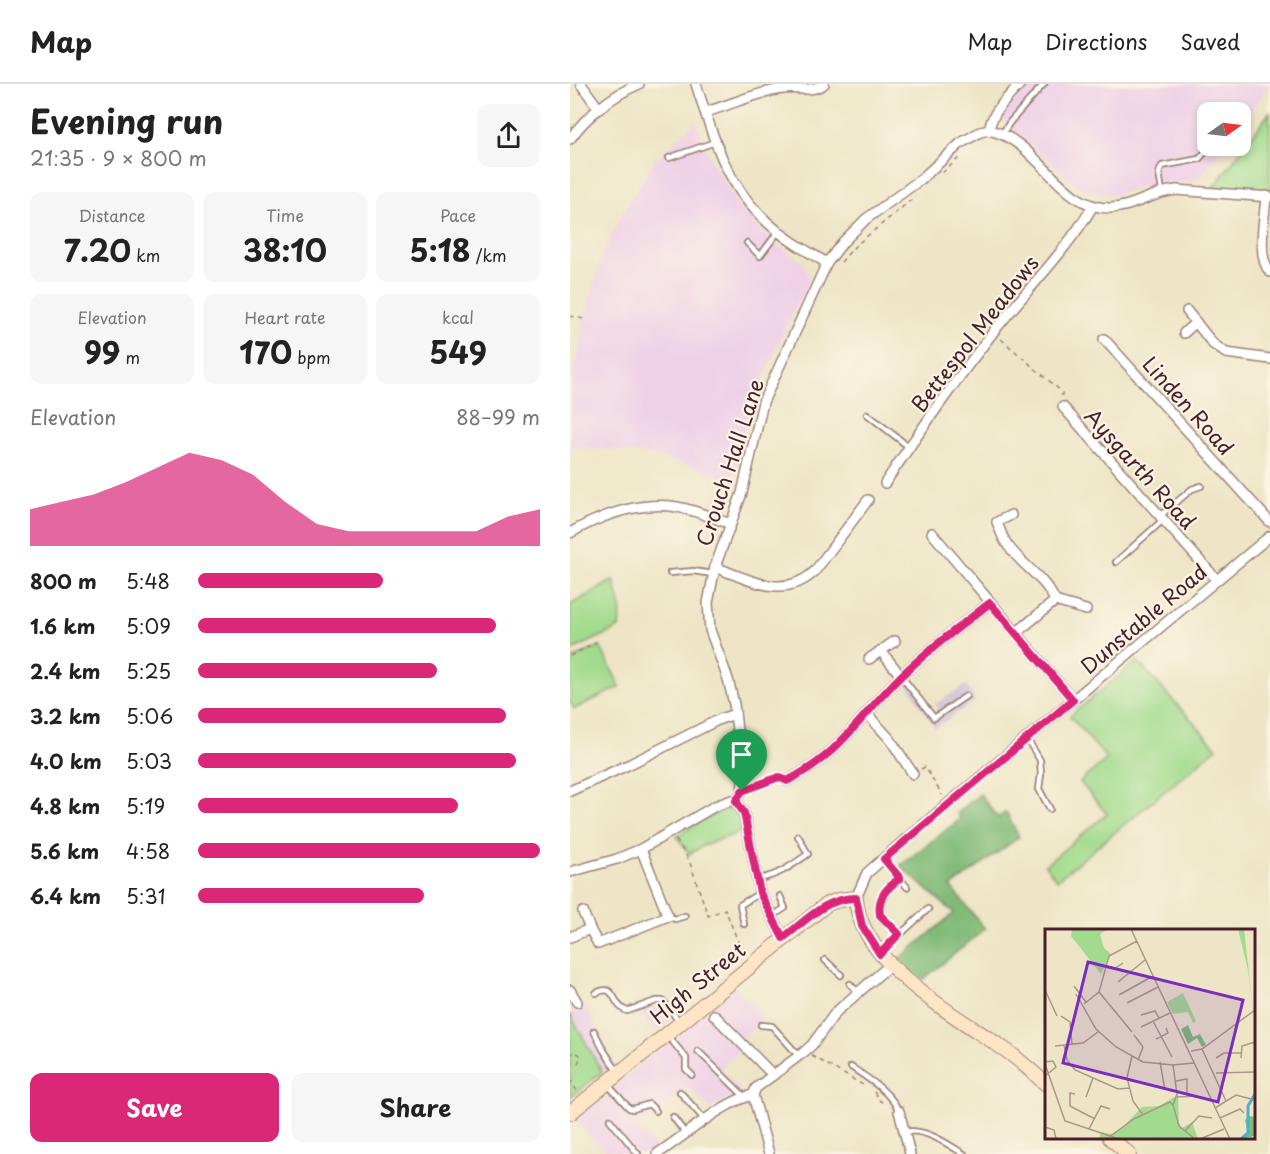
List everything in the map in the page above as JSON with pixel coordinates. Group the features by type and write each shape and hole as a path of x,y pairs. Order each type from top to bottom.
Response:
{"street":[{"path":"581,84 599,109"},
{"path":"570,139 599,109 639,84"},
{"path":"696,84 715,142 735,183 759,215 778,232 826,265"},
{"path":"706,112 775,91 806,90 824,84"},
{"path":"1020,84 995,114 990,130 1002,134 1036,158 1074,196 1093,206 1108,209 1126,206 1162,191 1176,190 1268,197 1262,256 1270,272"},
{"name":"Crouch Hall Lane","path":"742,791 735,714 728,679 710,630 708,603 714,571 749,465 763,402 826,265 843,242 866,219 913,186 961,143 980,132 990,130"},
{"name":"Bettespol Meadows","path":"885,483 993,333 1081,226 1093,206"},
{"path":"1187,310 1213,344 1226,352 1270,359"},
{"path":"1184,333 1196,322"},
{"name":"Linden Road","path":"1104,339 1270,522"},
{"name":"Aysgarth Road","path":"1063,407 1217,580"},
{"path":"714,571 768,586 787,587 804,580 815,571 868,500"},
{"path":"570,533 606,516 641,507 677,507 731,524"},
{"path":"1011,515 997,522 1008,547 1048,587 1055,601 1086,610"},
{"path":"932,533 1073,700"},
{"name":"Dunstable Road","path":"856,898 867,873 1270,537"},
{"path":"1016,633 1055,601"},
{"path":"787,781 823,759 841,744 901,676 990,603"},
{"path":"869,658 895,641"},
{"path":"881,651 901,676"},
{"path":"570,791 720,719 735,714"},
{"path":"867,714 890,739 913,774"},
{"path":"736,801 742,791"},
{"path":"570,873 641,849 715,806 732,800 736,801"},
{"path":"736,801 744,813 760,893 783,938"},
{"path":"583,912 597,944 668,916 641,849"},
{"path":"856,898 862,926 880,954 942,1008 1006,1051 1045,1082"},
{"name":"High Street","path":"574,1108 680,1023 709,1009 783,938 827,904 856,898"},
{"path":"570,936 590,928"},
{"path":"657,1154 705,1120 749,1096 756,1088 801,1054 812,1045 836,1012 891,964"},
{"path":"570,990 577,1002"},
{"path":"709,1009 765,1064 773,1075"},
{"path":"749,1096 769,1154"},
{"path":"899,1111 910,1154"},
{"path":"1112,1139 1129,1154"}],"lane":[{"path":"1002,134 1044,84"},
{"path":"669,158 715,142"},
{"path":"1162,191 1159,173 1162,166 1199,159 1202,156"},
{"path":"747,243 760,256 778,232"},
{"path":"867,414 909,447"},
{"path":"1116,562 1195,487 1201,486"},
{"path":"670,573 714,571"},
{"path":"901,676 934,718 966,696"},
{"path":"1027,739 1040,760 1039,789 1050,809"},
{"path":"757,879 783,872 808,854 798,836"},
{"path":"884,859 907,887"},
{"path":"899,934 882,919 879,909 885,889 900,878"},
{"path":"744,924 740,905 760,893"},
{"path":"771,917 785,908 780,896"},
{"path":"880,954 928,909"},
{"path":"668,916 675,919 686,916"},
{"path":"825,960 841,975"},
{"path":"850,984 858,992"},
{"path":"596,993 604,989 611,992 620,1007 627,1011 656,1001 663,1001 680,1023"},
{"path":"761,1024 772,1026 801,1054"},
{"path":"594,1031 619,1073"},
{"path":"666,1034 686,1058 686,1069 692,1075"},
{"path":"698,1051 749,1096"},
{"path":"851,1067 877,1086 894,1102 899,1111"},
{"path":"606,1083 626,1107 633,1109 649,1104 656,1111"},
{"path":"680,1092 705,1120"},
{"path":"673,1118 685,1133"},
{"path":"610,1120 638,1154"},
{"path":"904,1132 916,1130 946,1143 963,1154"}],"path":[{"path":"939,176 957,161 962,151 961,143"},
{"path":"826,265 839,264 855,246 921,191"},
{"path":"570,316 584,319"},
{"path":"993,333 1062,392 1063,407"},
{"path":"570,656 596,642"},
{"path":"913,774 925,767 948,804"},
{"path":"742,791 779,777 787,781"},
{"path":"671,832 688,860 708,916 725,909 739,944"},
{"path":"570,1055 575,1051 581,1056 578,1063 570,1060"},
{"path":"801,1054 847,1074 865,1086"},
{"path":"570,1079 574,1108"},
{"path":"874,1092 880,1101 899,1111"}],"shaded area":[{"path":"1029,84 1270,84 1251,110 1251,102 1197,102 1197,156 1217,156 1201,176 1190,182 1157,182 1114,195 1087,191 1069,180 999,118"},
{"path":"696,121 710,158 738,205 774,243 804,263 810,280 782,335 751,408 732,480 689,465 649,455 570,447 573,377 584,319 600,261 619,219 655,160"},
{"path":"910,677 930,710 935,712 939,710 935,704 966,685 975,701 935,728 908,685 904,684"},
{"path":"735,986 764,1018 742,1039 725,1025 710,1007"},
{"path":"659,1005 672,1020 656,1033 640,1011"},
{"path":"585,1006 605,1044 605,1049 615,1064 602,1072 570,1014"},
{"path":"707,1011 743,1047 719,1070 742,1091 710,1109 687,1086 647,1122 636,1110 627,1117 659,1151 654,1154 608,1154 573,1119"}],"green space":[{"path":"1270,112 1270,189 1213,188 1237,156 1251,156 1251,137"},
{"path":"614,580 621,608 619,628 570,651 570,605"},
{"path":"600,646 620,687 574,709 570,701 570,660"},
{"path":"1137,661 1217,748 1057,880 1045,865 1107,814 1080,782 1107,759 1070,716"},
{"path":"980,794 998,818 1006,812 1019,837 951,887 985,929 920,982 898,960 954,913 900,866 960,819 957,813"},
{"path":"726,809 737,814 742,832 706,844 689,854 677,836 704,819"},
{"path":"570,1014 602,1072 570,1097"}],"route":[{"path":"990,603 1073,700 884,859 900,878 885,889 879,909 880,915 899,934 880,954 862,926 856,898 827,904 783,938 760,893 744,813 740,803 736,801 742,791 779,777 787,781 809,770 841,744 901,676 990,603"}]}
